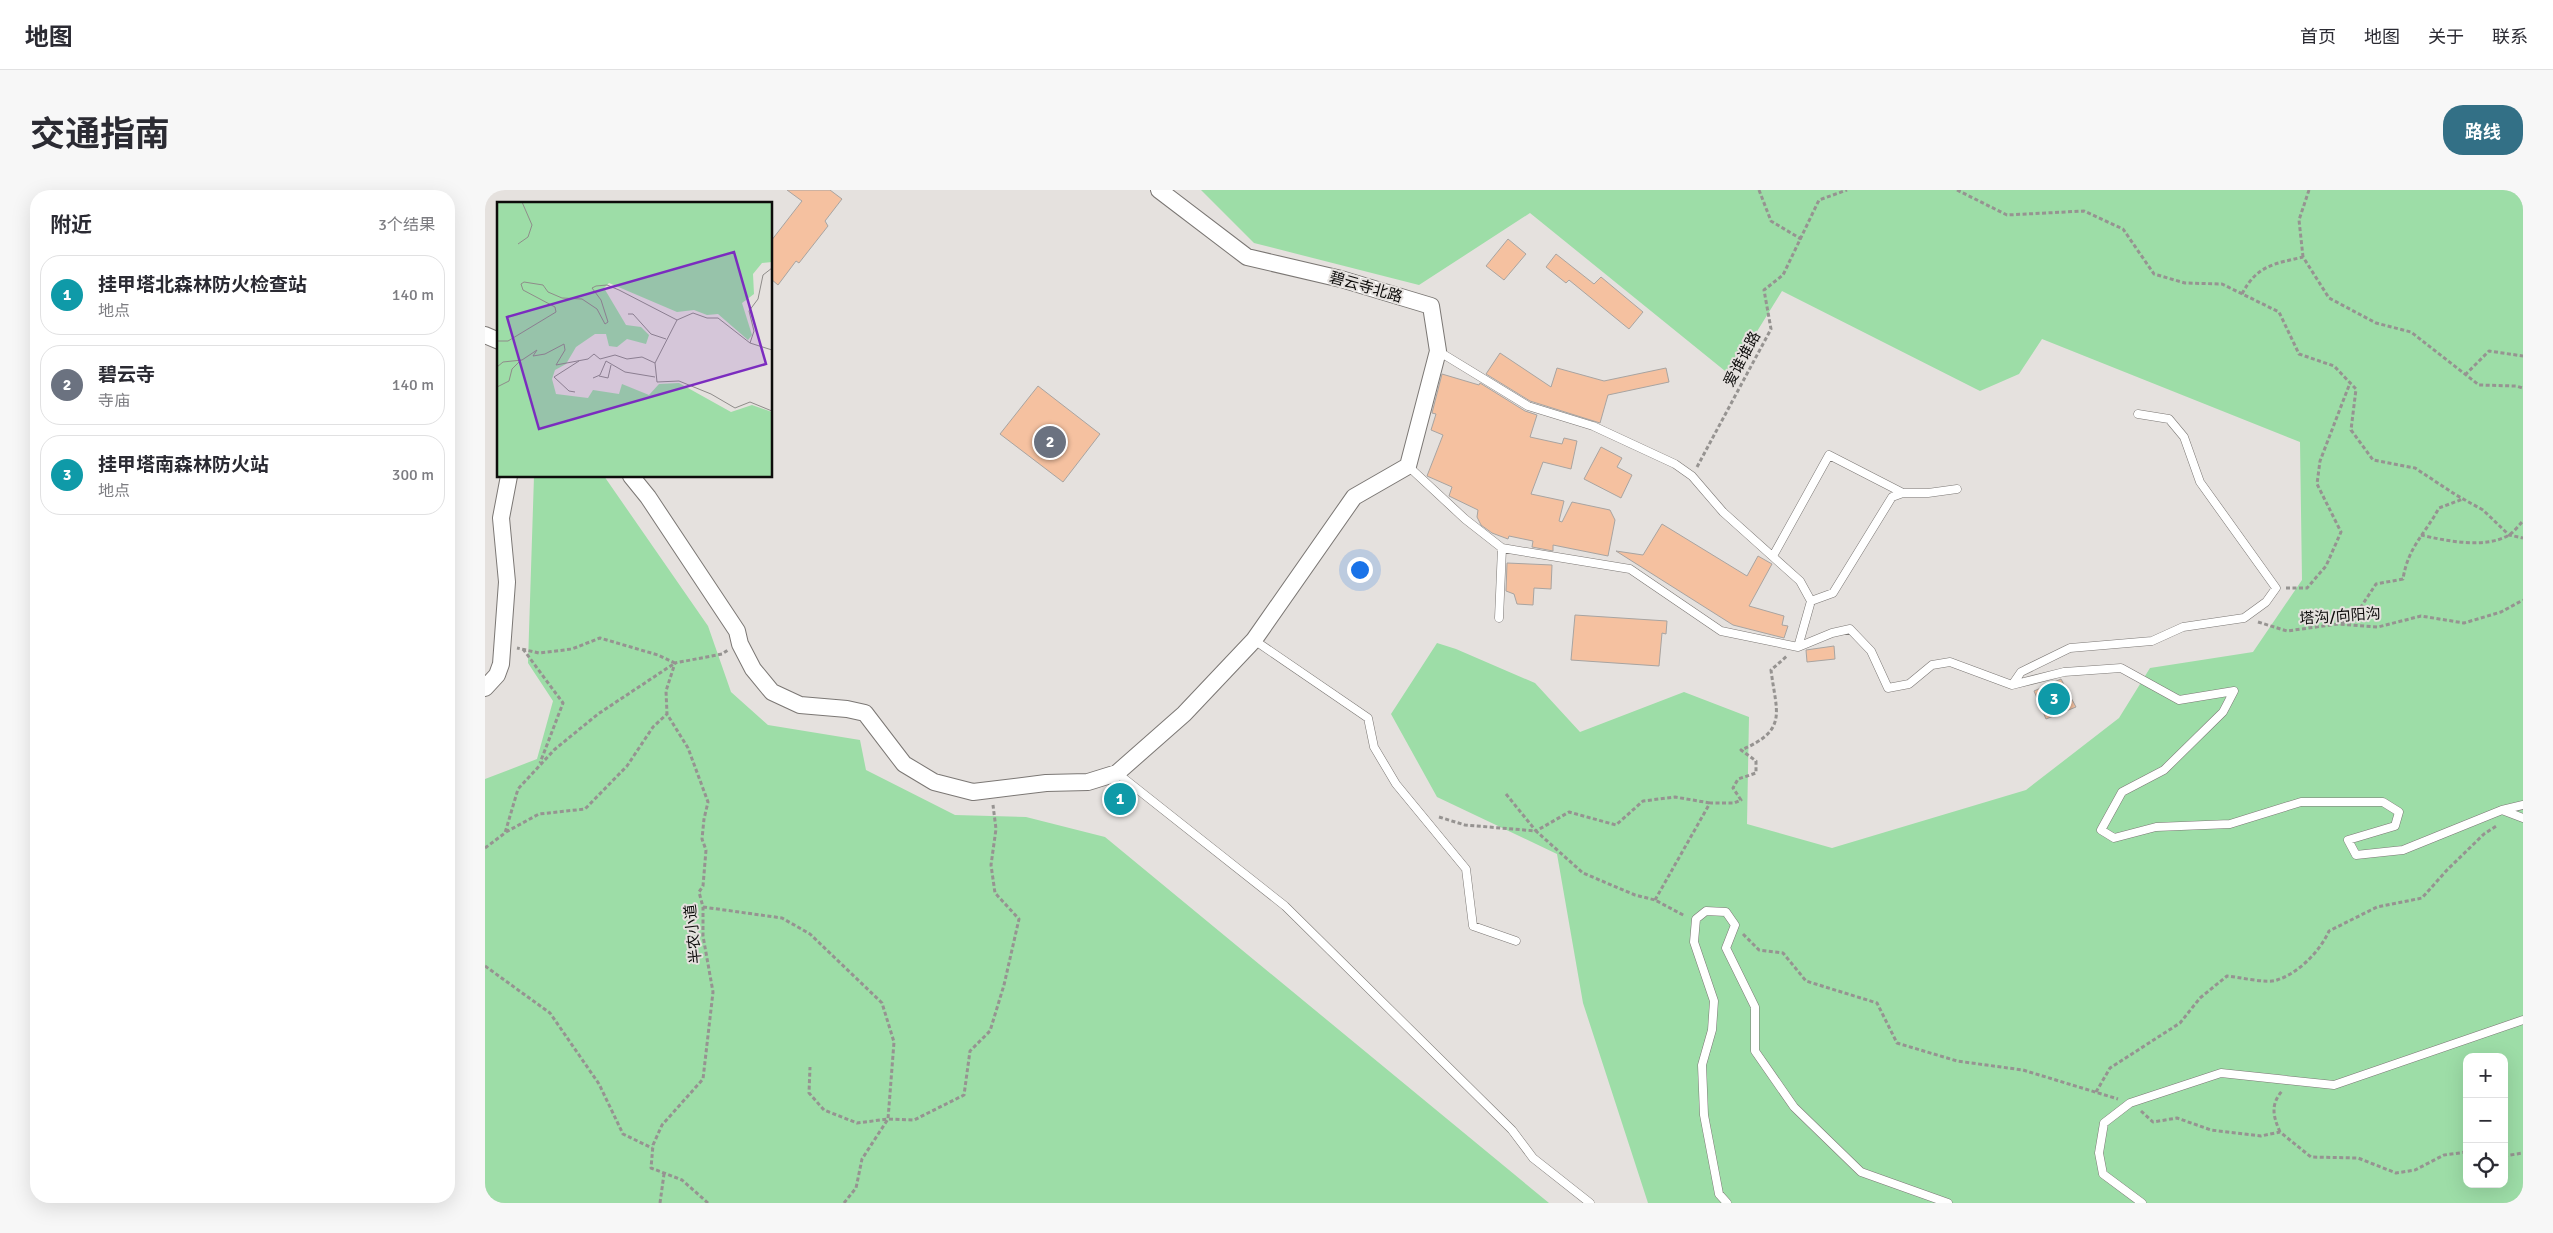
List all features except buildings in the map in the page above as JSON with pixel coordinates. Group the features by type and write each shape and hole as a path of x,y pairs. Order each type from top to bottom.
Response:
{"street":[{"name":"碧云寺北路","path":"1159,190 1247,257 1341,278 1431,306 1438,351 1408,466"},
{"path":"485,335 497,340"},
{"path":"633,478 648,497 737,631 740,644 753,669 772,692 800,705 847,709 865,713 904,764 933,782 973,792 1046,783 1088,782 1117,773 1184,714 1254,640 1354,496 1408,466"},
{"path":"485,688 497,675 501,664 507,582 501,518 509,478"}],"lane":[{"path":"1438,351 1528,406 1593,426 1675,464 1692,476 1723,512 1800,581 1811,600 1798,647"},
{"path":"2012,685 2021,672 2070,648 2152,641 2183,627 2244,618 2266,602 2276,588 2200,482 2184,437 2169,418 2138,414"},
{"path":"1773,556 1829,455 1903,493"},
{"path":"1408,466 1465,518 1502,548 1630,569 1721,631 1798,647 1832,633 1850,629 1871,651 1888,688 1909,684 1932,665 1950,662 2012,685 2064,672 2121,668 2179,700 2234,691 2223,712 2164,770 2122,792 2101,830 2114,838 2156,827 2231,824 2301,802 2383,802 2399,812 2395,826 2348,840 2356,855 2403,850 2502,810 2523,805"},
{"path":"1811,600 1833,594 1892,496 1903,493 1928,493 1957,489"},
{"path":"1499,618 1502,548"},
{"path":"1254,640 1367,718 1374,747 1396,784 1467,869 1473,926 1516,941"},
{"path":"1117,773 1285,906 1512,1130 1533,1158 1590,1203"},
{"path":"2502,810 2523,818"},
{"path":"1727,1203 1719,1194 1704,1115 1702,1065 1712,1030 1714,1001 1694,942 1696,919 1706,912 1726,912 1735,925 1726,948 1755,1007 1755,1051 1794,1106 1861,1172 1948,1203"},
{"path":"2142,1203 2103,1174 2099,1153 2104,1123 2130,1103 2221,1073 2334,1085 2523,1020"}],"path":[{"path":"1759,190 1771,221 1801,239"},
{"name":"爱谁谁路","path":"1692,476 1771,329 1765,290 1783,275 1819,200 1847,190"},
{"path":"1957,190 2007,215 2085,211 2123,230 2154,274 2185,283 2222,284 2279,312 2299,354 2333,366 2355,389 2351,430 2373,460 2415,468 2463,500 2483,510 2509,535"},
{"path":"2309,190 2299,220 2303,257 2329,298 2376,323 2411,332 2479,385 2516,386 2523,388"},
{"path":"2242,294 2259,270 2270,265 2303,257"},
{"path":"2465,375 2489,351 2523,356"},
{"path":"2276,588 2307,588 2326,566 2341,532 2317,484 2320,462 2350,383"},
{"path":"2338,624 2353,619 2376,584 2403,579 2406,562 2439,508 2463,500"},
{"path":"2509,535 2523,521"},
{"path":"2421,535 2455,543 2489,540 2509,535 2523,538"},
{"name":"塔沟/向阳沟","path":"2244,618 2287,631 2338,624 2378,627 2421,616 2464,623 2501,612 2523,600"},
{"path":"502,644 539,652 573,649 600,638 658,655 675,663"},
{"path":"505,832 518,789 554,750 598,714 675,663 723,654 740,644"},
{"path":"1420,811 1465,825 1536,831 1569,812 1615,825 1643,801 1675,797 1710,804 1734,803 1741,800 1733,788 1738,779 1756,773 1756,767 1755,761 1741,750 1759,743 1773,727 1778,712 1771,670 1798,647"},
{"path":"523,649 563,703 539,766"},
{"path":"485,848 505,832 539,814 585,810 627,766 653,727 667,714 666,691 675,663"},
{"name":"半农小道","path":"652,1148 662,1125 703,1079 713,992 703,936 703,907 699,892 703,886 706,850 702,839 703,819 708,802 688,748 667,714"},
{"path":"810,1067 809,1093 823,1110 857,1123 888,1118 914,1120 964,1095 971,1051 990,1030 1004,985 1019,919 995,893 991,866 996,829 991,790"},
{"path":"1506,794 1536,831 1583,873 1635,895 1655,900 1680,914 1696,919"},
{"path":"1655,900 1710,804"},
{"path":"2096,1092 2111,1068 2180,1023 2200,998 2227,976 2276,981 2296,970 2321,947 2329,930 2377,907 2422,898 2447,870 2484,834 2514,815"},
{"path":"703,907 782,918 810,934 882,1003 894,1042 888,1118 862,1159 856,1188 844,1203"},
{"path":"1735,925 1759,950 1783,953 1806,981 1877,1003 1897,1043 1957,1061 2023,1070 2096,1092 2130,1103 2153,1122 2177,1118 2211,1130 2261,1136 2280,1132"},
{"path":"485,966 550,1013 599,1084 623,1134 652,1148 651,1168 682,1180 708,1203"},
{"path":"2292,1080 2277,1096 2272,1114 2280,1132 2311,1157 2358,1158 2396,1173 2415,1170 2444,1155 2463,1153"},
{"path":"2508,1155 2523,1153"},
{"path":"660,1203 664,1174"}],"green space":[{"path":"1201,190 2523,190 2523,1203 1648,1203 1583,1003 1557,854 1437,797 1391,714 1437,643 1456,649 1535,683 1580,732 1684,692 1749,717 1747,824 1832,848 2026,790 2119,718 2150,668 2253,652 2302,580 2300,442 2042,339 2019,374 1980,391 1782,291 1730,375 1530,213 1419,285 1254,243"},
{"path":"534,478 605,478 708,626 731,692 768,725 860,740 866,770 955,815 1026,817 1105,837 1549,1203 485,1203 485,779 537,759 553,701 528,663"}],"place":[{"name":"碧云寺","path":"1050,442"},
{"name":"挂甲塔南森林防火站","path":"2054,699"},
{"name":"挂甲塔北森林防火检查站","path":"1120,799"}]}
